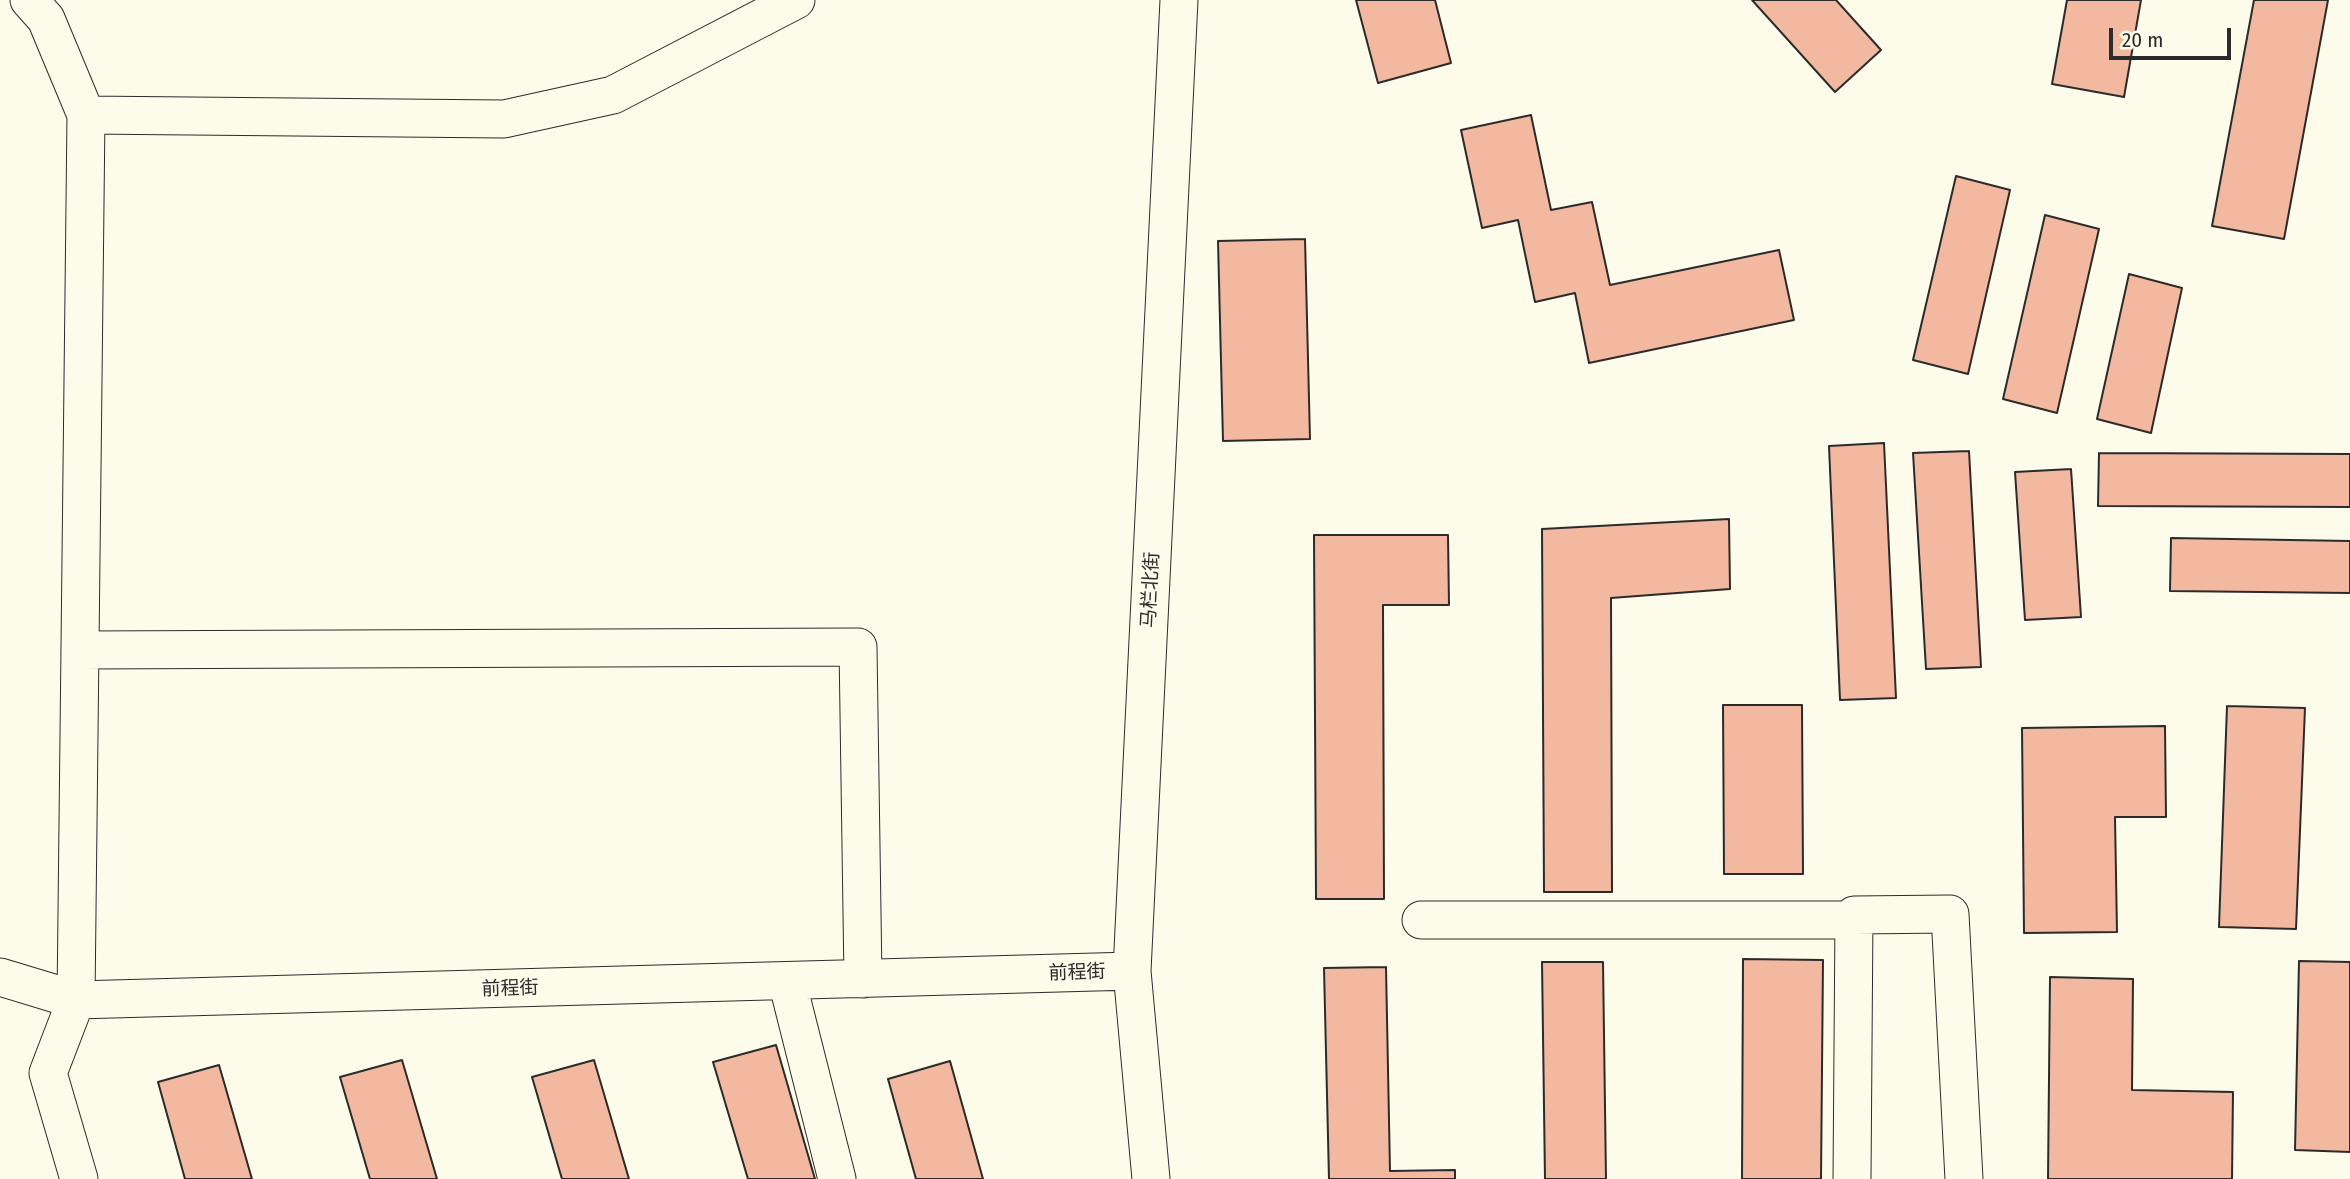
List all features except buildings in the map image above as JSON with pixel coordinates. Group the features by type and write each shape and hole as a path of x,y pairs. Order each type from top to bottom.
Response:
{"street":[{"path":"29,0 46,19 86,115 76,1000 48,1073 79,1179"},
{"path":"86,115 504,119 613,95 796,0"},
{"name":"马栏北街","path":"1151,1179 1132,971 1179,0"},
{"path":"80,650 858,648 863,979"},
{"path":"1852,1179 1854,915 1951,914 1964,1179"},
{"path":"1421,920 1855,920"},
{"name":"前程街","path":"0,977 76,1000 1132,971"},
{"path":"787,981 837,1179"}]}
